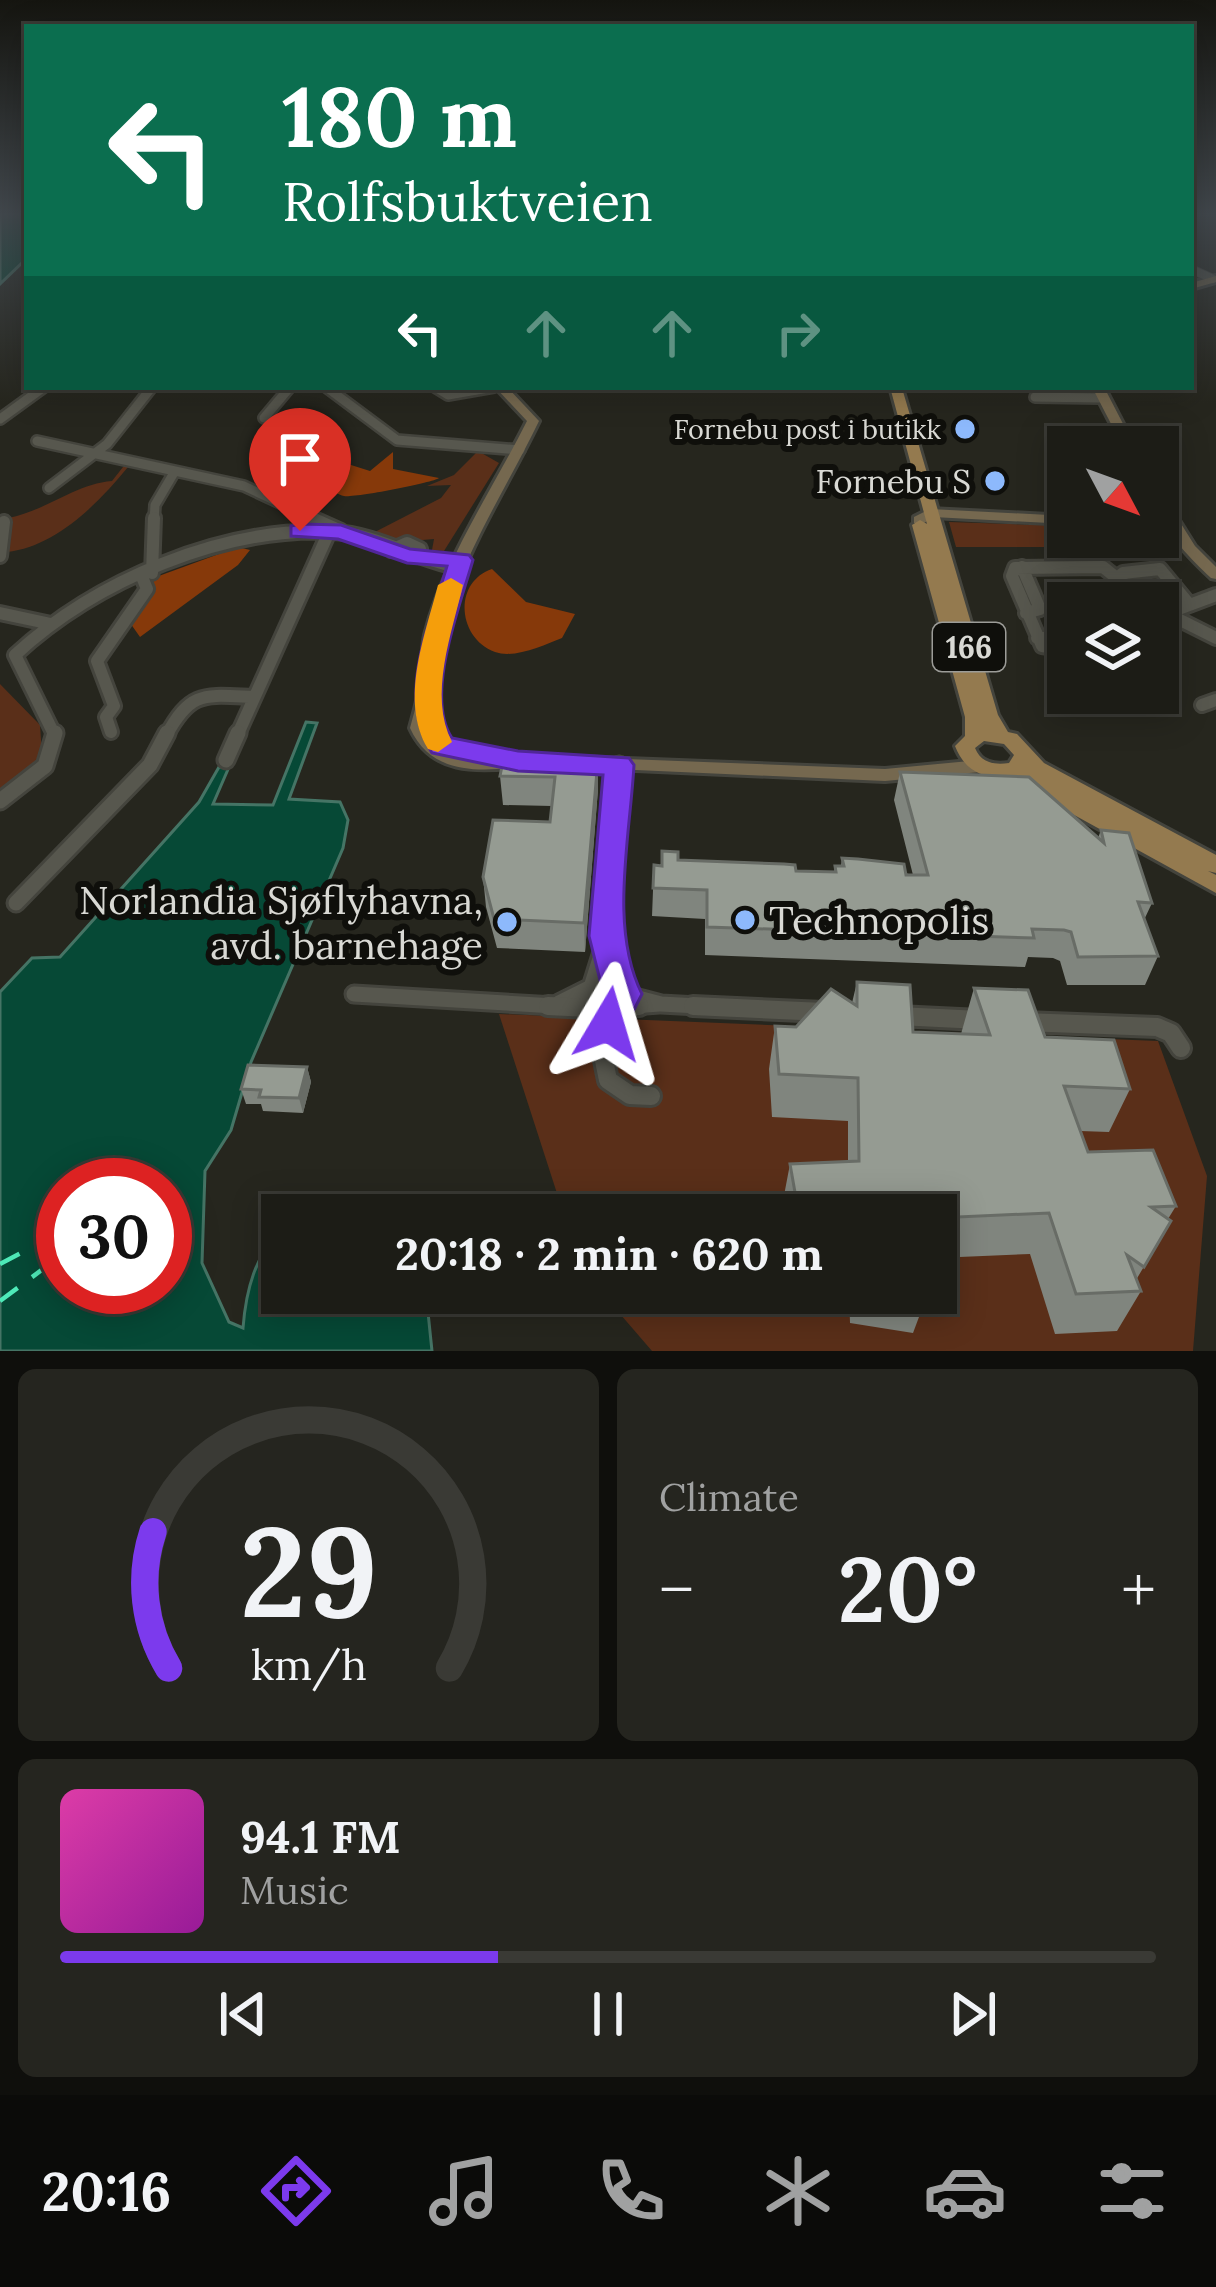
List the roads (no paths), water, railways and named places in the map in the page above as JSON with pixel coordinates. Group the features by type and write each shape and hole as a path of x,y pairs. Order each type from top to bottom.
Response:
{"main road":[{"name":"166","path":"880,390 927,518 991,723 1000,735 1015,742 1023,757 1210,876"},
{"name":"166","path":"897,390 974,717 969,742"},
{"path":"980,766 969,742 1000,735"},
{"path":"1005,771 1020,765 1023,757"},
{"name":"166","path":"980,766 1005,771 1210,876"}],"street":[{"path":"0,419 40,390"},
{"path":"49,488 96,453 149,390"},
{"path":"264,418 287,390"},
{"path":"330,390 397,440 520,450"},
{"path":"441,390 448,394 476,390"},
{"path":"500,390 533,421 459,563 419,728 435,751 460,761 917,772 980,766"},
{"path":"1035,397 1099,393 1117,426"},
{"path":"37,441 244,485 335,532 391,550 407,543 424,554 459,563"},
{"path":"111,732 106,720 114,706 97,661 147,589 155,504 175,471"},
{"path":"927,518 1047,521"},
{"path":"0,556 5,550 4,522"},
{"path":"0,801 54,761 52,717 14,662 21,648 51,624 147,575 260,537 335,532"},
{"path":"226,760 335,532"},
{"path":"1179,537 1216,575"},
{"path":"1047,650 1037,638 1012,576 1022,567 1103,567 1120,582"},
{"path":"1116,579 1130,572 1160,569 1190,604"},
{"path":"1179,608 1216,595"},
{"path":"0,613 51,624"},
{"path":"1179,621 1212,632"},
{"path":"1037,638 1047,638"},
{"path":"16,903 150,765 182,705 206,695 254,697"},
{"path":"917,772 969,742"},
{"path":"619,765 602,1067 612,1085 630,1095 651,1096"},
{"path":"354,994 560,1003 604,999 841,1013"},
{"path":"887,1015 1150,1026 1171,1034 1181,1048"}],"place":[{"name":"Fornebu post i butikk","path":"965,429"},
{"name":"Fornebu S","path":"995,481"},
{"name":"Technopolis","path":"745,920"},
{"name":"Norlandia Sjøflyhavna, avd. barnehage","path":"507,922"}]}
